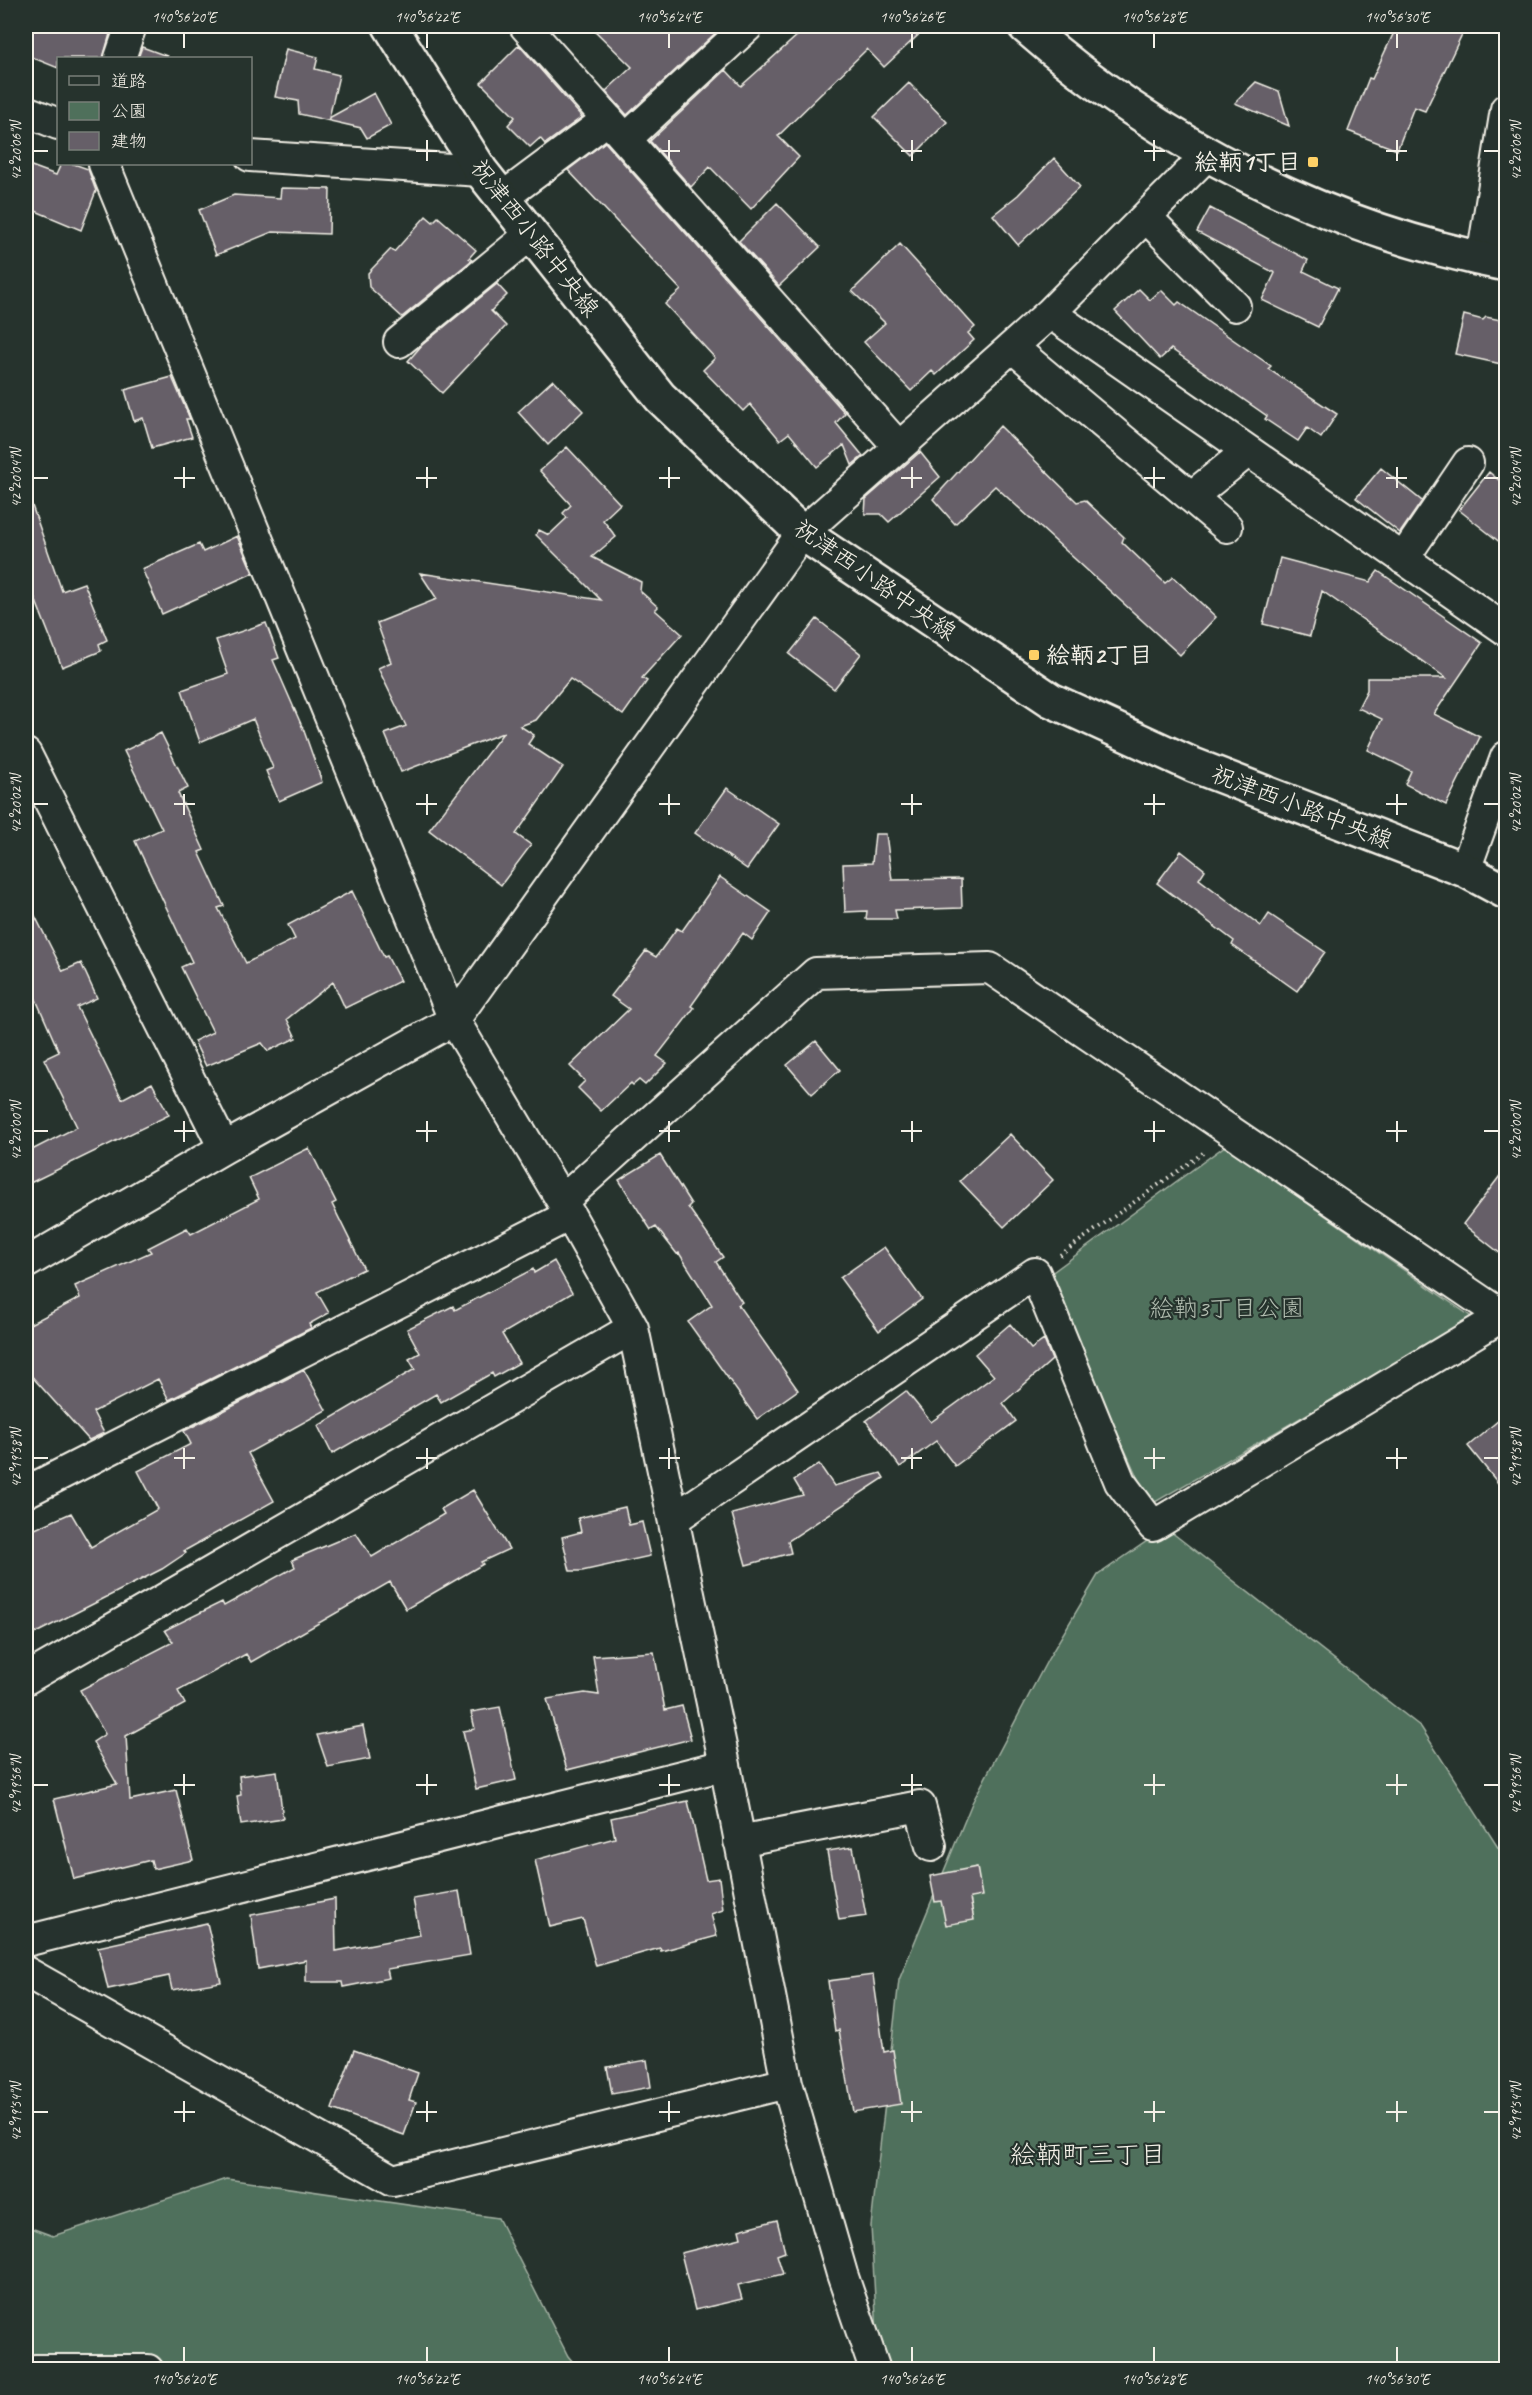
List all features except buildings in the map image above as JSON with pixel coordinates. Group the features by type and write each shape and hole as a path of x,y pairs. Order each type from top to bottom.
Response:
{"main road":[{"name":"祝津西小路中央線","path":"390,26 481,171 660,397 802,533 1051,700 1193,765 1465,870 1506,892"},
{"path":"1025,26 1070,66 1208,155 1323,209 1377,228 1494,261"}],"street":[{"path":"120,57 131,26"},
{"path":"525,26 898,446"},
{"path":"502,198 617,129 747,26"},
{"path":"1494,261 1506,109"},
{"path":"26,111 57,124"},
{"path":"26,1263 224,1148 454,1020 802,533 1050,313 1208,155"},
{"path":"252,156 481,171"},
{"path":"104,165 454,1020 566,1208 633,1328 725,1765 787,2083 842,2274 875,2370"},
{"path":"1146,217 1235,306"},
{"path":"399,342 531,234"},
{"path":"1050,313 1506,630"},
{"path":"1012,347 1227,527"},
{"path":"1191,497 1248,451"},
{"path":"1403,559 1468,463"},
{"path":"26,754 224,1148"},
{"path":"1465,870 1506,757"},
{"path":"26,1492 566,1208 816,973 990,968 1505,1317 1153,1526 1120,1482 1035,1273 674,1519"},
{"path":"26,1679 633,1328"},
{"path":"26,1941 725,1765"},
{"path":"740,1841 920,1806 931,1846"},
{"path":"26,1972 393,2180 787,2083"},
{"path":"35,2370 148,2370"}],"path":[{"path":"1035,1273 1233,1133"}],"green space":[{"name":"絵靹3丁目公園","path":"1225,1146 1473,1318 1150,1505 1046,1277"},
{"path":"1166,1528 1421,1727 1506,1860 1506,2369 879,2370 871,2226 899,1980 972,1803 1048,1659 1098,1575"},
{"path":"227,2179 498,2218 568,2356 579,2369 26,2369 26,2226 53,2236"}],"place":[{"name":"絵鞆1丁目","path":"1313,162"},
{"name":"絵鞆2丁目","path":"1034,655"}],"district":[{"name":"絵鞆町三丁目","path":"1088,2154"}]}
